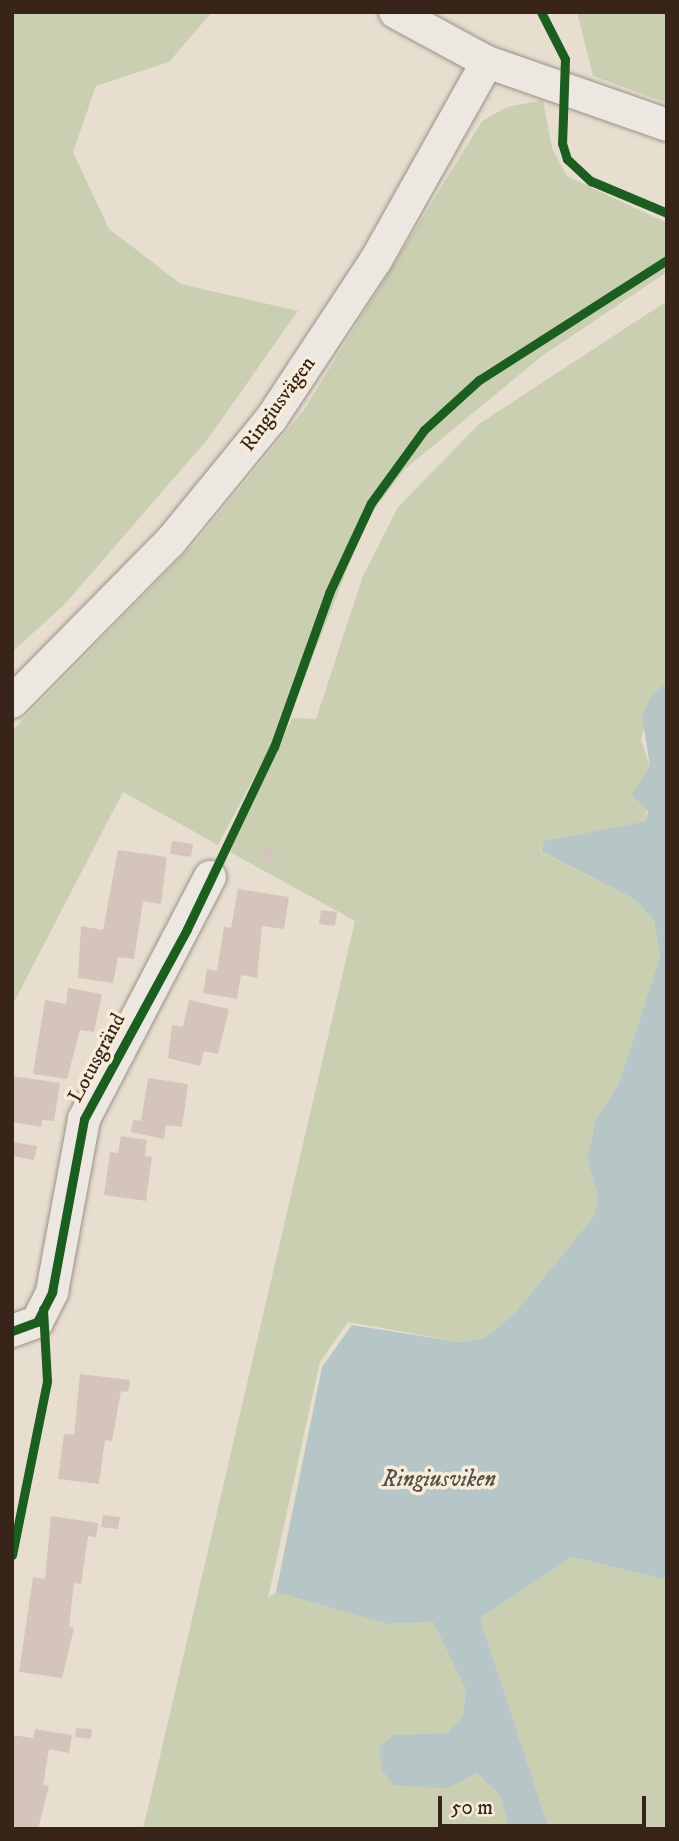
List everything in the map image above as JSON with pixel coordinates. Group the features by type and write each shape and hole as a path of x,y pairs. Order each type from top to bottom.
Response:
{"street":[{"path":"395,12 487,62 667,125"},
{"name":"Ringiusvägen","path":"12,702 171,541 271,419 376,260 487,62"},
{"name":"Lotusgränd","path":"12,1331 37,1322 52,1292 84,1119 209,877"}],"green space":[{"path":"12,12 212,12 169,62 96,86 73,152 109,229 181,284 298,311 207,440 65,604 12,652"},
{"path":"577,12 667,12 667,103 593,76"},
{"path":"543,100 552,148 567,176 667,223 667,272 542,356 405,469 367,519 297,697 218,845 123,792 12,1006 12,731 196,542 304,410 482,121 507,107"},
{"path":"667,301 667,682 652,695 641,740 650,766 646,821 544,841 540,851 634,899 654,920 660,957 618,1085 596,1119 587,1159 598,1195 594,1216 515,1313 485,1338 459,1342 348,1322 320,1362 268,1598 276,1592 387,1624 433,1622 466,1690 463,1715 448,1733 393,1735 449,1788 477,1773 500,1795 509,1829 143,1829 355,921 230,852 292,718 316,719 363,576 398,507 479,424"},
{"path":"572,1557 667,1580 667,1829 549,1829 480,1618"}],"water":[{"name":"Ringiusviken","path":"667,682 667,1580 572,1557 480,1618 549,1829 509,1829 500,1795 477,1773 449,1788 418,1787 393,1785 381,1768 380,1747 393,1735 448,1733 463,1715 466,1690 433,1622 387,1624 276,1592 322,1367 352,1325 459,1342 485,1338 515,1313 594,1216 598,1195 587,1159 596,1119 618,1085 660,957 654,920 634,899 541,851 544,841 646,821 648,811 632,795 650,766 642,717 652,695"}],"building":[{"path":"172,841 193,844 191,857 170,854"},
{"path":"264,847 274,849 271,863 262,861"},
{"path":"118,850 167,857 161,904 143,901 134,959 118,957 113,983 78,978 81,926 103,930"},
{"path":"238,889 289,897 284,929 262,926 257,978 241,975 237,999 203,993 207,969 217,971 224,927 231,928"},
{"path":"321,910 337,912 335,926 319,924"},
{"path":"68,988 102,994 94,1032 80,1030 67,1079 33,1074 45,1000 66,1004"},
{"path":"189,1000 229,1009 218,1054 204,1051 200,1066 168,1058 172,1025 183,1027"},
{"path":"12,1076 60,1083 54,1121 42,1120 41,1127 12,1122"},
{"path":"148,1078 188,1084 182,1127 166,1125 164,1139 131,1132 133,1120 141,1121"},
{"path":"121,1136 147,1140 145,1156 152,1157 146,1201 104,1195 110,1152 118,1153"},
{"path":"12,1142 37,1146 34,1160 12,1156"},
{"path":"80,1374 130,1380 128,1392 121,1391 112,1441 105,1440 99,1484 58,1479 64,1434 74,1435"},
{"path":"103,1515 120,1517 118,1529 101,1527"},
{"path":"51,1516 98,1523 96,1537 88,1536 81,1584 74,1583 69,1627 74,1628 62,1678 19,1672 33,1577 45,1579"},
{"path":"76,1728 92,1729 91,1739 75,1737"},
{"path":"35,1729 72,1735 69,1753 49,1749 43,1785 49,1786 38,1829 12,1829 12,1735 33,1738"}],"cycle path":[{"path":"541,12 565,59 562,143 567,159 591,181 667,213"},
{"path":"12,1331 37,1322 52,1292 84,1119 187,929 274,747 329,593 371,503 424,430 479,380 667,260"},
{"path":"12,1555 47,1381 43,1309"}]}
